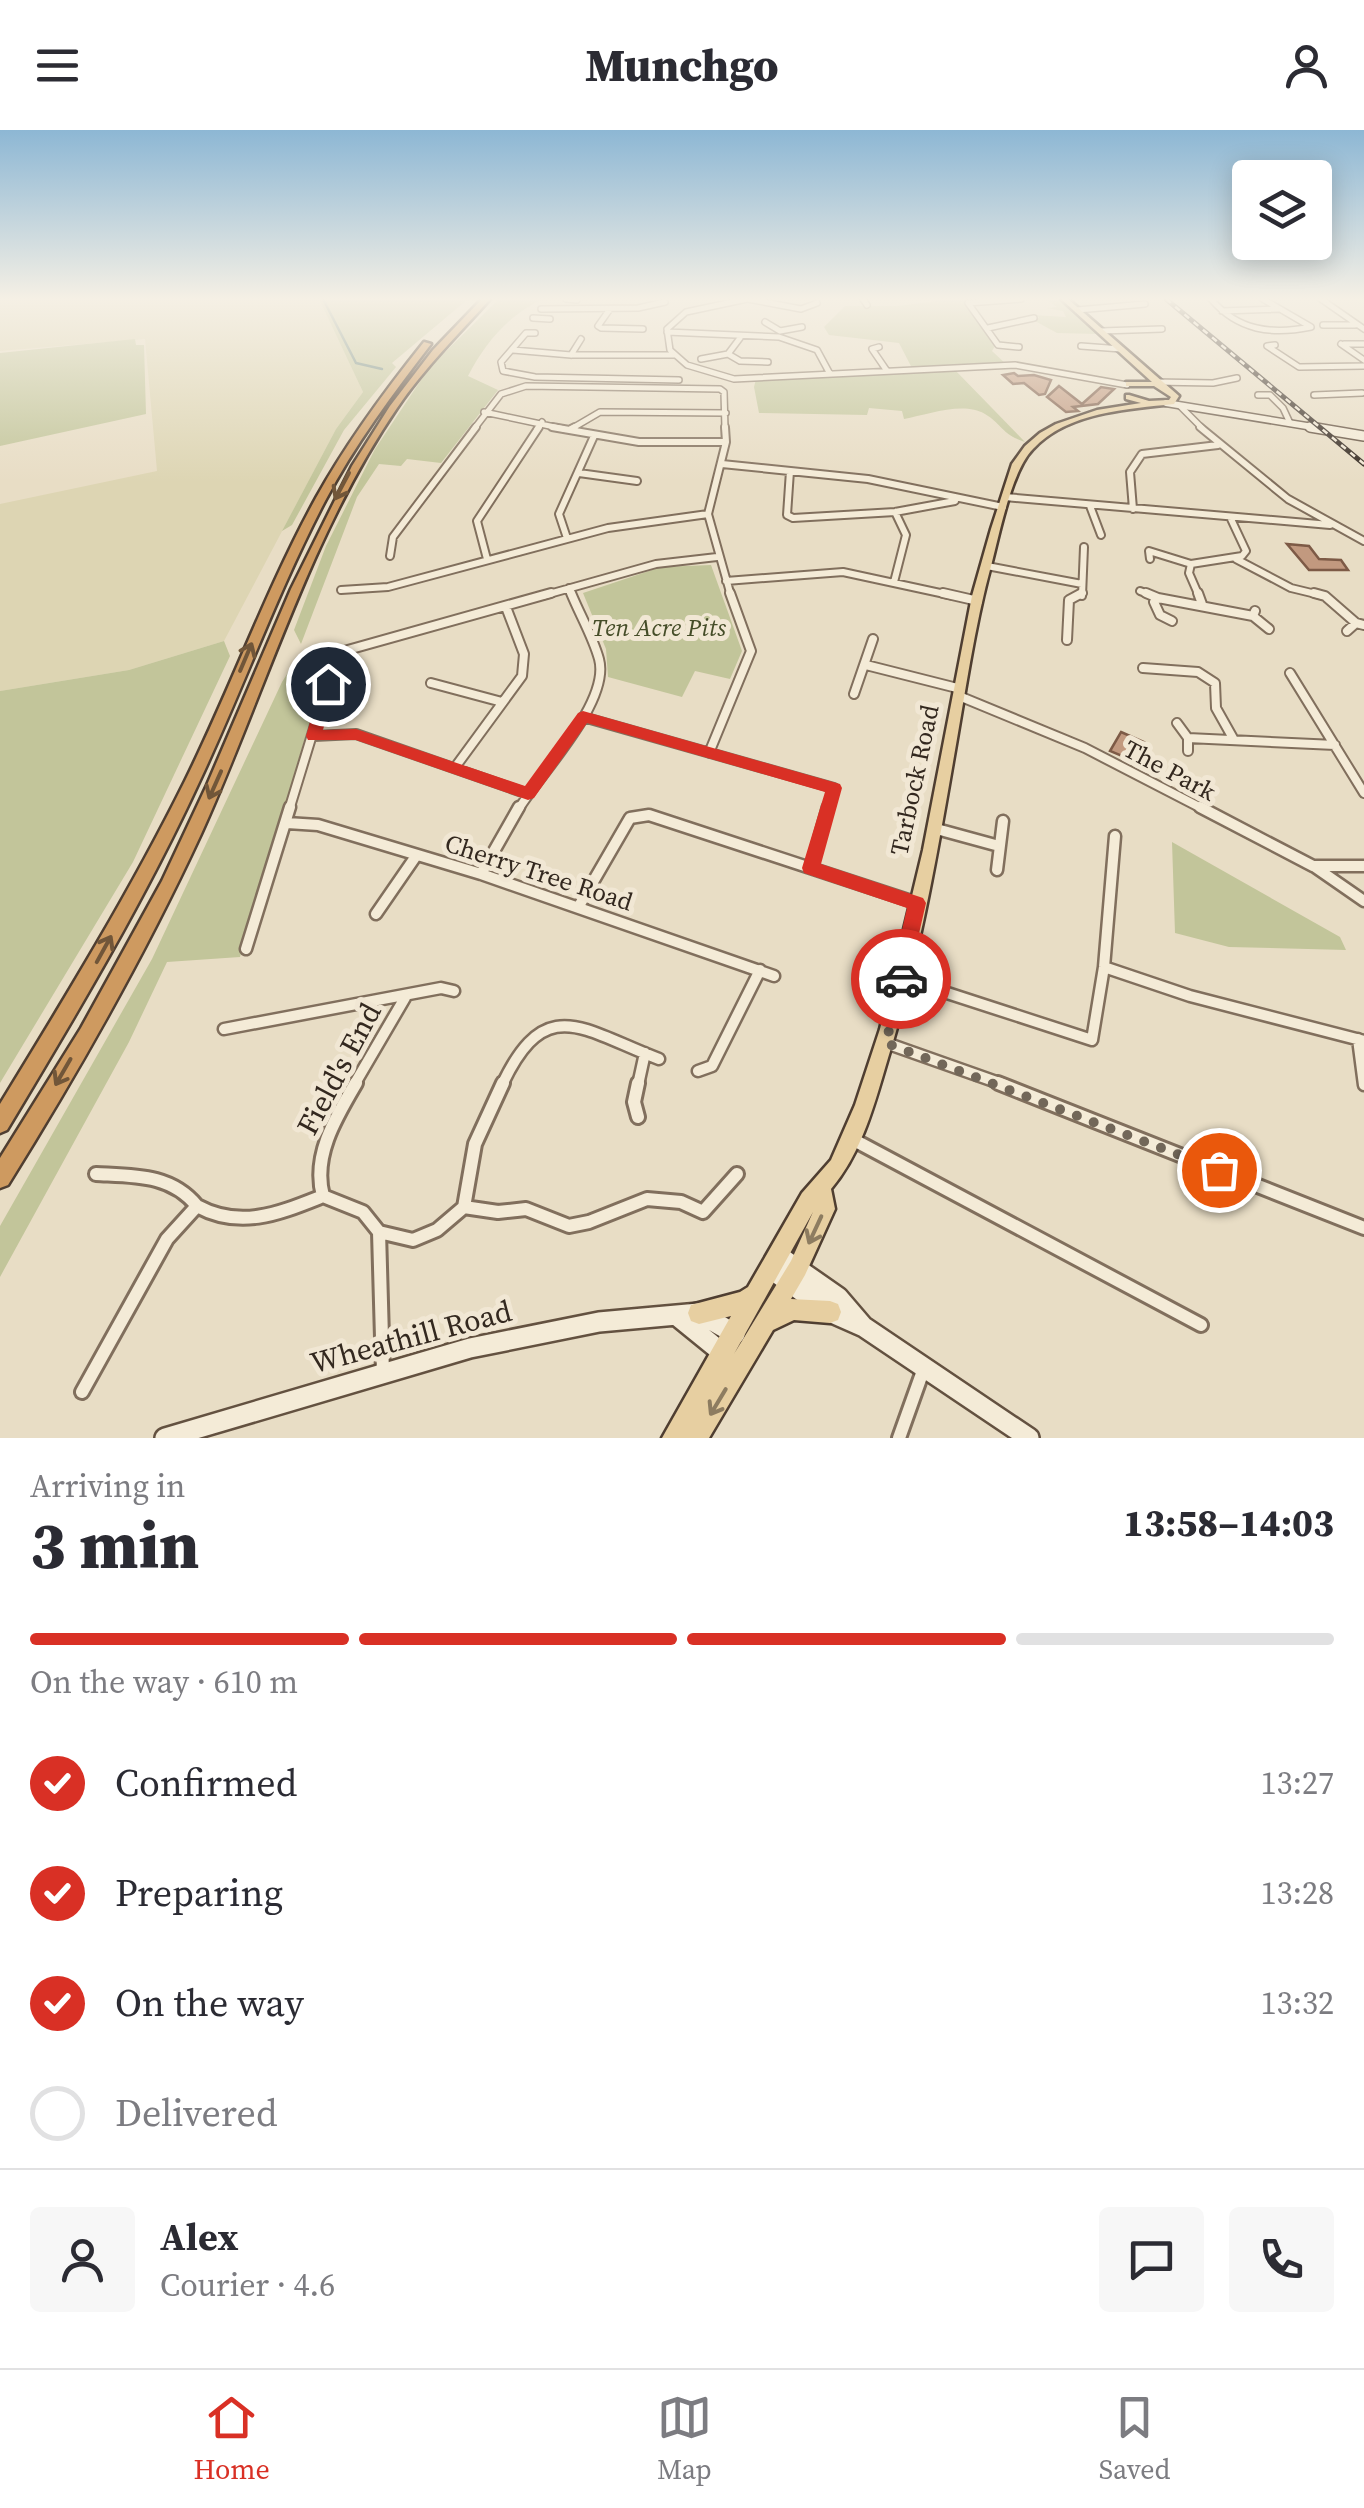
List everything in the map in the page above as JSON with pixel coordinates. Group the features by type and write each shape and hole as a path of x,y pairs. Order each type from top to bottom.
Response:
{"highway":[{"path":"0,1123 92,971 169,829 280,578 328,481 394,382 415,360"},
{"path":"0,1178 140,938 215,786 299,578 350,470 412,378 429,360"}],"main road":[{"path":"1127,389 1161,404 1174,399 1172,392 1135,362"},
{"path":"1127,389 1135,376 1135,362"},
{"path":"1127,389 1159,384"},
{"name":"Tarbock Road","path":"1092,414 1127,389"},
{"name":"Tarbock Road","path":"696,1438 784,1268 825,1209 823,1192 852,1139 886,1043 978,600 1016,464 1028,447 1061,423 1092,414 1161,404"},
{"name":"Tarbock Road","path":"674,1438 742,1344 756,1294 784,1268"},
{"path":"688,1314 744,1302 756,1294"},
{"path":"742,1344 793,1308 830,1312"}],"street":[{"path":"505,360 500,366 517,376 679,380"},
{"path":"684,360 702,371 734,378 1029,366 1127,389"},
{"path":"768,360 775,368"},
{"path":"822,360 830,374"},
{"path":"880,360 888,371"},
{"path":"1288,360 1299,367 1363,360"},
{"path":"1159,384 1237,378"},
{"path":"390,556 393,537 501,394 526,386 720,389 726,413 726,442 708,514 717,558 751,651 709,754"},
{"path":"1172,392 1218,445 1282,497 1364,541"},
{"path":"1314,395 1363,392"},
{"path":"1258,395 1270,395 1290,423"},
{"path":"1161,404 1364,436"},
{"path":"484,412 639,442 726,442"},
{"path":"571,428 600,412 726,413"},
{"path":"487,559 476,532 477,520 542,422"},
{"path":"566,538 559,514 594,436"},
{"path":"1133,510 1128,469 1133,460 1142,454 1218,445"},
{"path":"722,464 868,480 962,500 1330,525"},
{"path":"790,471 787,515 793,518 895,512 962,500"},
{"path":"579,473 637,481"},
{"path":"1090,506 1101,535"},
{"path":"894,582 906,535 895,512"},
{"path":"340,590 388,587 566,538 708,514"},
{"path":"1150,559 1149,551 1190,564 1236,558 1246,550 1232,519"},
{"path":"1067,640 1069,600 1082,596 1084,547"},
{"path":"246,949 337,653 656,564 717,558"},
{"path":"1236,558 1292,588 1325,596 1360,624 1346,630"},
{"path":"1190,564 1202,604"},
{"path":"987,566 1082,584"},
{"path":"726,581 826,572 978,600"},
{"path":"480,874 528,794 583,717 598,685 601,663 569,588"},
{"path":"1140,592 1202,604 1232,616 1254,613 1270,628"},
{"path":"1158,598 1154,602 1160,615 1172,621"},
{"path":"456,766 522,676 524,654 506,607"},
{"path":"854,694 873,639"},
{"name":"The Park","path":"866,665 960,693 1085,748 1313,866 1364,866"},
{"path":"1144,668 1198,672 1214,684 1216,708 1234,740"},
{"path":"1290,673 1364,793"},
{"path":"431,683 502,702"},
{"path":"583,717 834,788 810,868"},
{"path":"1178,724 1188,738 1188,751"},
{"path":"314,736 356,734 528,794"},
{"path":"1188,738 1335,745"},
{"path":"579,906 630,818 648,814 917,903"},
{"path":"997,870 1004,821"},
{"name":"Cherry Tree Road","path":"287,823 318,825 480,874 774,976"},
{"path":"933,828 999,846"},
{"path":"901,978 1092,1040 1104,967 1114,836"},
{"path":"376,914 416,856"},
{"path":"1313,866 1364,901"},
{"path":"1104,967 1190,996 1361,1039 1364,1085"},
{"path":"698,1071 712,1066 760,970"},
{"path":"224,1029 441,988 454,991"},
{"name":"Field's End","path":"324,1196 317,1174 328,1135 406,996"},
{"path":"379,1232 413,1240 437,1230 464,1207 475,1144 514,1060 535,1033 554,1024 574,1027 659,1059"},
{"path":"886,1043 1364,1228"},
{"path":"638,1118 634,1102 645,1053"},
{"path":"852,1139 1201,1325"},
{"path":"96,1174 171,1181 214,1218 243,1220 270,1216 324,1196 353,1205 371,1217 379,1232 383,1373"},
{"path":"464,1207 504,1212 527,1208 566,1226 602,1218 631,1202 656,1196 680,1200 703,1212 737,1174"},
{"path":"82,1392 167,1239 196,1206"},
{"path":"784,1268 830,1312 864,1326 1029,1438"},
{"path":"784,1268 838,1297 864,1326"},
{"path":"688,1314 742,1344"},
{"name":"Wheathill Road","path":"165,1438 203,1433 470,1348 628,1318 688,1314"},
{"path":"900,1438 924,1368"}],"shaded area":[{"path":"147,360 348,360 363,392 336,429 224,641 129,670 0,691 0,504 157,471"}],"green space":[{"path":"0,360 144,360 146,414 0,446"},
{"path":"348,360 396,360 392,363 396,367 344,430 292,525 282,531 336,429 363,392"},
{"path":"437,360 478,360 468,376 498,390 441,463 407,459 401,466 379,464 357,497 301,644 294,630 326,546 375,449"},
{"path":"908,360 1002,360 1007,365 955,370 1025,442 976,410 945,410 904,419 902,411 869,408 867,415 759,413 754,387 756,379 913,370"},
{"name":"Ten Acre Pits","path":"711,565 742,651 730,679 695,671 682,697 608,677 606,649 583,593 661,567"},
{"path":"224,641 230,656 133,862 0,1083 0,691 129,670"},
{"path":"329,657 240,957 167,962 129,1042 0,1277 0,1226 152,959 282,682 294,663"},
{"path":"1172,842 1340,937 1346,950 1229,947 1175,933"}],"building":[{"path":"1014,373 1051,380 1045,394 1039,395 1024,383 1013,384 1003,375"},
{"path":"1059,386 1082,404 1101,387 1114,389 1098,404 1073,407 1078,411 1066,412 1047,397"},
{"path":"1287,544 1309,546 1319,559 1341,560 1348,570 1309,570"},
{"path":"1121,732 1144,742 1134,761 1110,751"}],"waterway":[{"path":"354,360 382,369"}],"railway":[{"path":"1239,360 1364,464"}],"way so far":[{"path":"901,979 886,1043 1219,1170"}],"route":[{"path":"328,684 314,736 356,734 528,794 583,717 834,788 810,868 917,903 901,979"}]}
